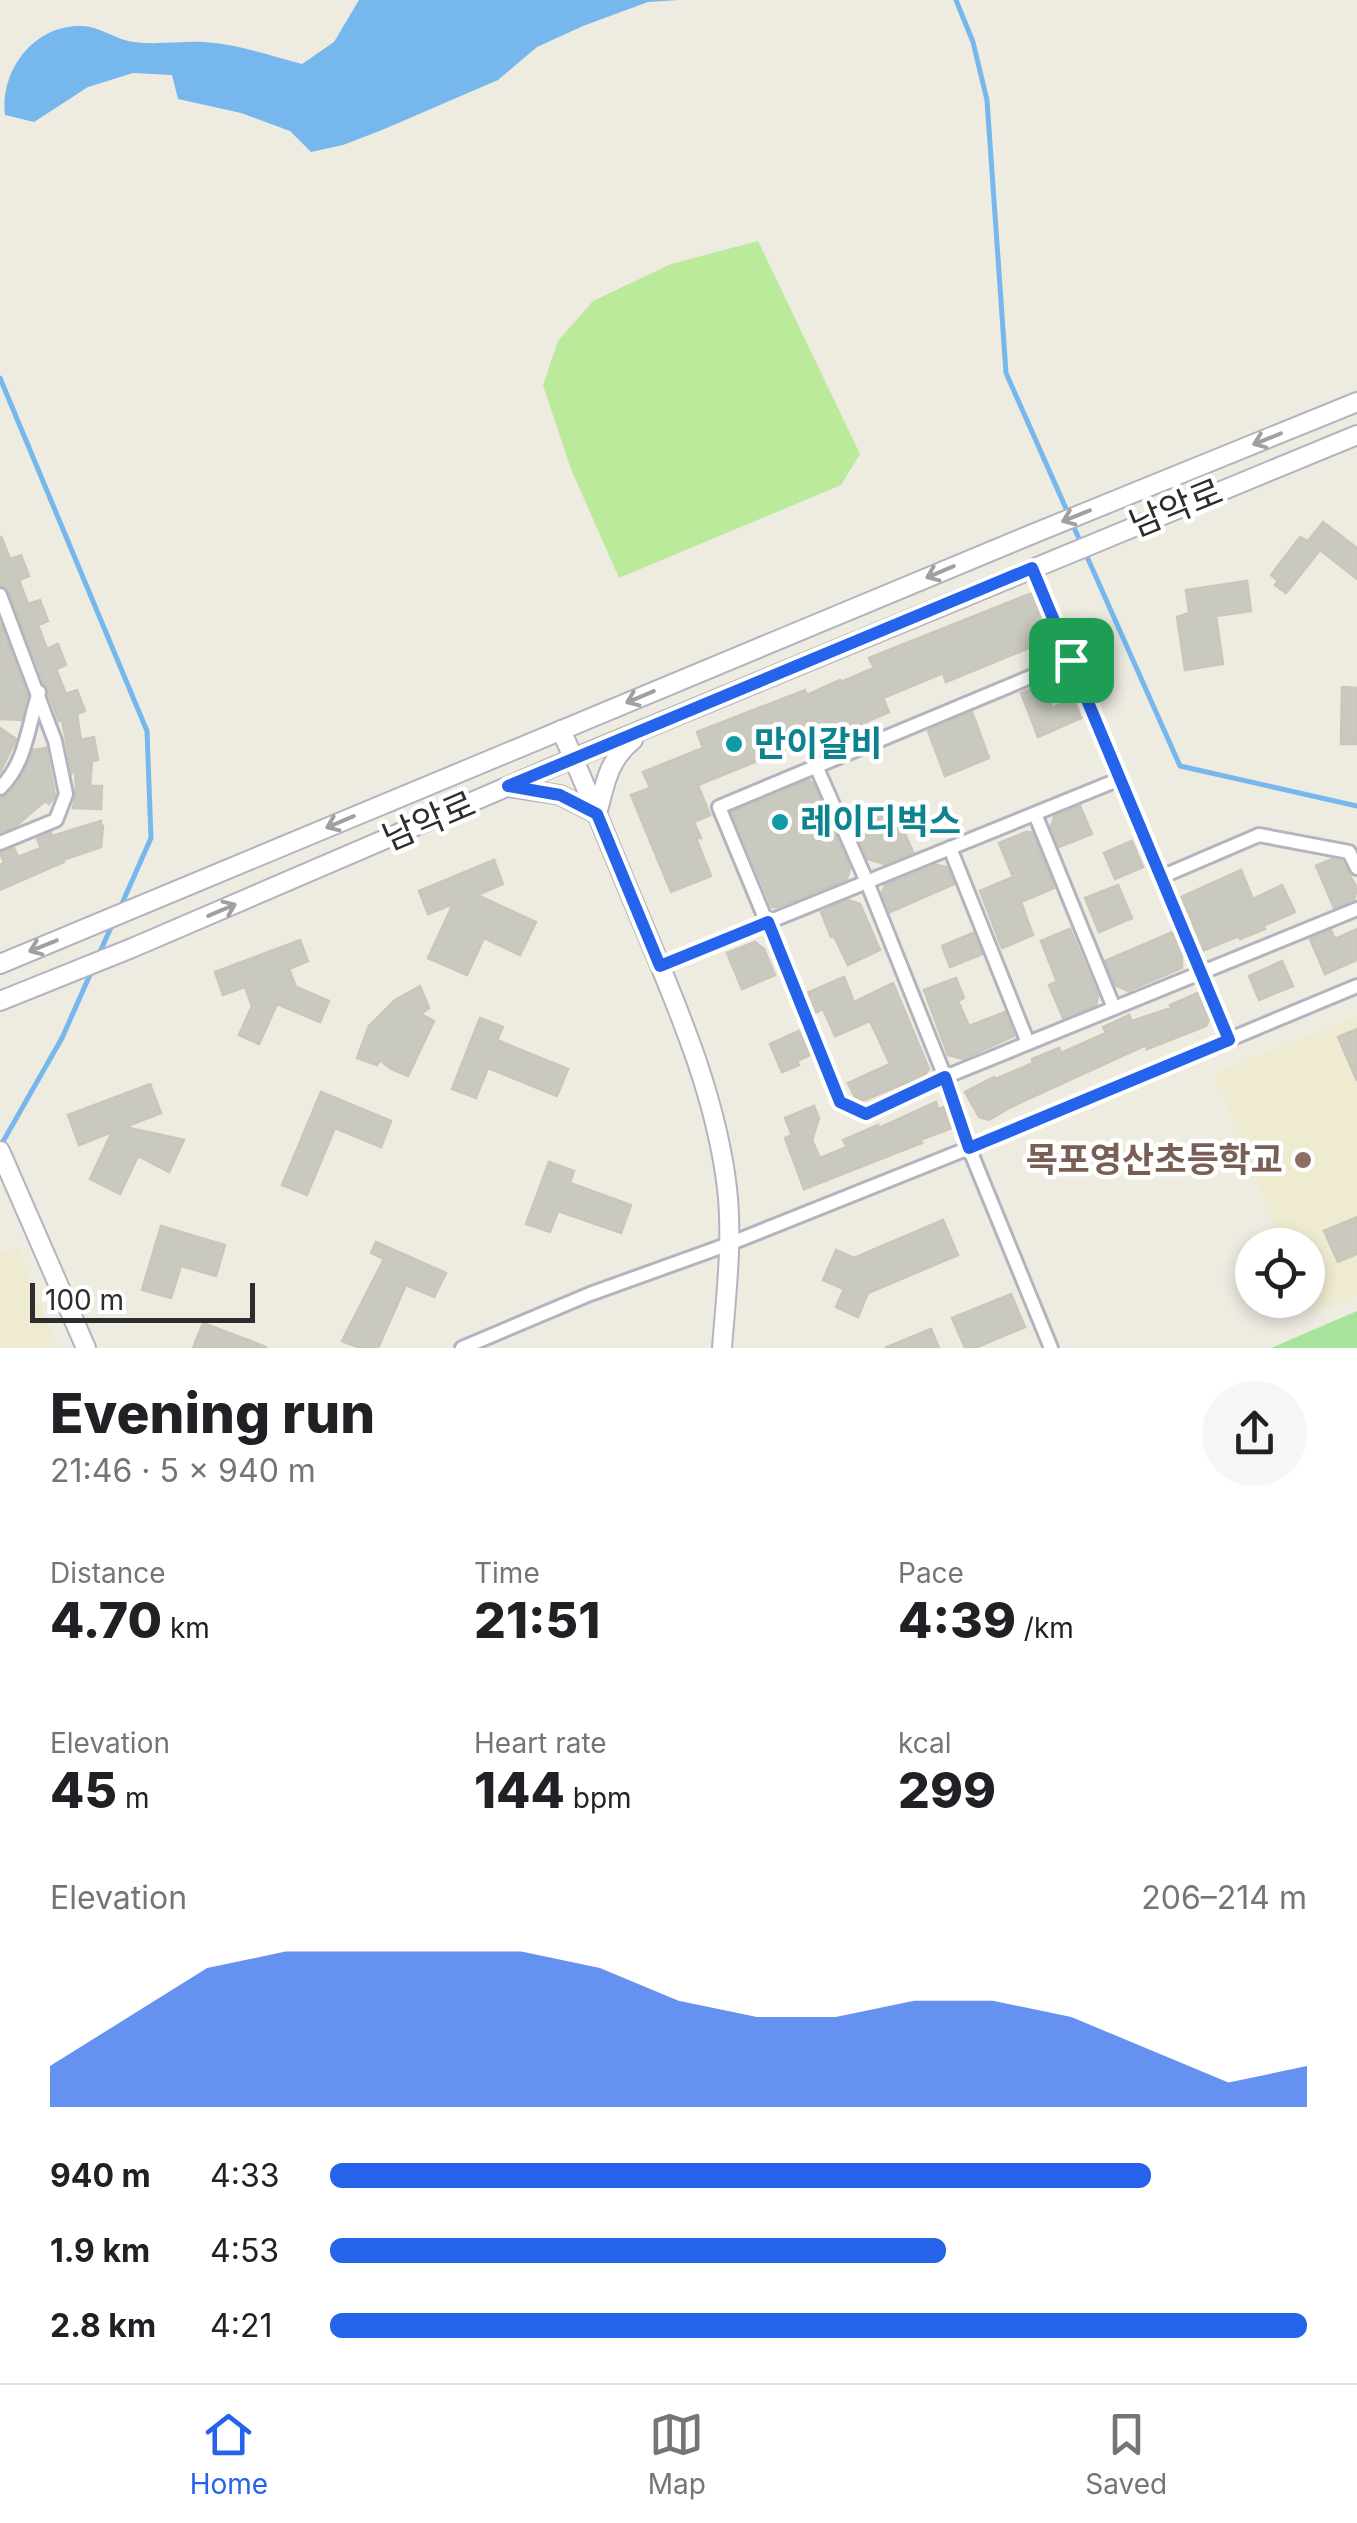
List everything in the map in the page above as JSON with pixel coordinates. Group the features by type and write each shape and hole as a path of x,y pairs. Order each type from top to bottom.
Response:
{"street":[{"name":"남악로","path":"0,964 1357,402"},
{"name":"남악로","path":"0,1001 574,758 1357,435"},
{"path":"1039,565 1071,660 1229,1040"},
{"path":"0,596 56,740 66,794 56,820 0,843"},
{"path":"1071,660 719,807 840,1102 866,1114 945,1077 1357,909"},
{"path":"0,788 24,750 38,692"},
{"path":"597,814 618,752 652,726"},
{"path":"561,730 660,966 700,1071 716,1130 726,1184 729,1244 722,1348"},
{"path":"816,766 1052,1348"},
{"path":"660,966 1120,779"},
{"path":"508,786 560,795 597,814"},
{"path":"1035,814 1114,1008"},
{"path":"1161,877 1259,836 1349,852 1357,868"},
{"path":"950,848 1028,1043"},
{"path":"462,1348 590,1294 729,1244 969,1148 1357,986"},
{"path":"0,1150 86,1348"}],"shaded area":[{"name":"목포영산초등학교","path":"1357,1016 1357,1296 1350,1301 1325,1309 1325,1228 1276,1228 1214,1074"},
{"path":"18,1247 57,1348 0,1348 0,1254"}],"green space":[{"path":"758,241 860,454 841,485 619,578 571,469 543,385 558,341 593,301 671,264"},
{"path":"1357,1311 1357,1348 1271,1348"}],"water":[{"path":"359,0 679,0 648,2 583,26 537,47 498,80 382,130 311,152 290,131 241,113 178,99 172,75 133,73 88,87 34,122 5,115 8,81 24,52 50,32 65,27 88,27 134,42 216,43 302,64 334,42"}],"building":[{"path":"1323,522 1357,548 1357,579 1320,550 1286,593 1275,585 1278,581 1271,575 1300,537 1308,541"},
{"path":"1,536 10,559 21,555 29,576 19,580 28,604 40,600 48,621 38,625 47,649 58,644 66,665 56,669 66,694 77,690 85,711 77,714 81,740 94,737 98,760 92,761 90,786 102,786 101,809 73,808 75,768 72,773 62,720 59,721 9,591 0,585"},
{"path":"1247,581 1251,611 1216,616 1223,664 1185,670 1177,617 1189,613 1186,590"},
{"path":"1032,593 1051,639 946,682 943,673 883,698 889,712 698,785 710,815 694,822 701,838 696,838 711,876 671,892 631,795 650,788 643,772 703,748 697,732 805,690 807,695 841,682 874,668 869,658"},
{"path":"0,623 27,696 21,720 0,719"},
{"path":"1043,684 1052,708 1073,698 1081,718 1038,737 1021,693"},
{"path":"1342,687 1357,688 1357,744 1341,744"},
{"path":"972,712 989,758 945,776 928,731"},
{"path":"0,728 16,739 0,773"},
{"path":"46,748 55,796 17,825 0,832 0,798 17,784 33,750"},
{"path":"809,780 850,868 847,879 772,907 732,812"},
{"path":"892,804 913,852 884,864 868,859 851,821"},
{"path":"1080,806 1092,834 1059,847 1051,827 1054,817"},
{"path":"101,821 101,847 0,890 0,865 4,863 0,853 14,848 18,857 41,848 37,839"},
{"path":"1032,832 1054,888 1021,902 1033,935 1002,948 980,891 1013,877 999,843"},
{"path":"1132,841 1143,867 1115,879 1104,853"},
{"path":"1332,859 1342,861 1357,888 1354,900 1334,908 1316,866"},
{"path":"494,860 503,884 477,895 536,922 520,955 484,938 467,975 428,958 453,904 428,914 419,891"},
{"path":"936,865 947,867 954,884 890,912 882,893 885,885"},
{"path":"1241,870 1253,899 1282,885 1295,912 1263,926 1265,929 1202,951 1181,897"},
{"path":"1118,885 1132,918 1099,932 1085,898"},
{"path":"848,900 860,904 880,950 848,965 821,912"},
{"path":"1070,929 1098,996 1096,1005 1063,1018 1049,985 1057,982 1041,941"},
{"path":"1357,929 1357,960 1325,974 1310,939 1331,930 1335,939"},
{"path":"1173,932 1182,954 1182,968 1128,991 1115,985 1105,961"},
{"path":"973,933 982,954 950,967 942,946"},
{"path":"300,940 308,961 289,969 296,987 329,1001 320,1022 277,1004 259,1044 239,1035 252,1006 245,987 223,995 215,972"},
{"path":"755,942 764,949 775,975 742,989 727,953"},
{"path":"1282,961 1293,986 1259,1000 1249,976"},
{"path":"844,977 854,1002 893,983 929,1069 925,1075 862,1101 855,1097 848,1083 890,1064 870,1021 835,1036 823,1009 815,1013 807,993"},
{"path":"956,978 964,998 958,1001 969,1026 1005,1012 1014,1036 963,1059 948,1055 924,990"},
{"path":"420,986 429,1008 421,1014 434,1021 408,1076 380,1060 377,1065 357,1058 369,1026 395,1000"},
{"path":"1198,993 1209,1020 1206,1026 1147,1049 1146,1045 989,1120 979,1117 965,1092 1033,1063 1032,1059 1059,1048 1061,1053 1106,1033 1103,1027 1129,1015 1132,1021 1171,1008 1170,1005"},
{"path":"480,1018 503,1027 497,1040 568,1069 557,1096 488,1068 476,1098 452,1089"},
{"name":"목포영산초등학교","path":"1357,1029 1357,1081 1338,1037"},
{"path":"799,1031 810,1055 782,1072 770,1044"},
{"path":"150,1084 161,1113 125,1127 184,1140 169,1172 138,1156 120,1194 90,1179 112,1132 79,1145 68,1115"},
{"path":"321,1092 391,1121 381,1147 335,1128 307,1195 282,1185"},
{"path":"936,1102 938,1109 944,1107 952,1128 804,1189 785,1138 792,1135 785,1118 814,1106 819,1118 812,1140 820,1158 847,1147 843,1140"},
{"path":"549,1162 574,1171 570,1183 631,1205 621,1233 558,1211 550,1232 526,1224"},
{"name":"목포영산초등학교","path":"1357,1217 1357,1254 1338,1262 1325,1231"},
{"path":"943,1220 958,1255 868,1293 858,1317 836,1307 844,1289 823,1280 836,1250 854,1258"},
{"path":"161,1226 225,1245 216,1276 181,1266 171,1298 142,1290"},
{"path":"376,1242 446,1273 434,1297 406,1285 378,1348 360,1348 342,1341 384,1259 371,1253"},
{"path":"1011,1294 1025,1327 975,1348 965,1348 952,1318"},
{"path":"203,1323 266,1347 266,1348 193,1348"},
{"path":"931,1329 939,1348 885,1348"}],"waterway":[{"path":"956,0 973,42 987,100 1006,373 1068,513"},
{"path":"0,378 147,731 151,838 120,908"},
{"path":"1072,523 1180,766 1357,806"},
{"path":"99,954 113,923"},
{"path":"1,1145 62,1038 93,968"}],"place":[{"name":"만이갈비","path":"734,744"},
{"name":"레이디벅스","path":"780,822"},
{"name":"목포영산초등학교","path":"1303,1160"}],"route":[{"path":"1032,568 1071,660 1229,1040 969,1148 945,1077 866,1114 840,1102 768,922 660,966 597,814 560,795 508,786 1032,568"}]}
